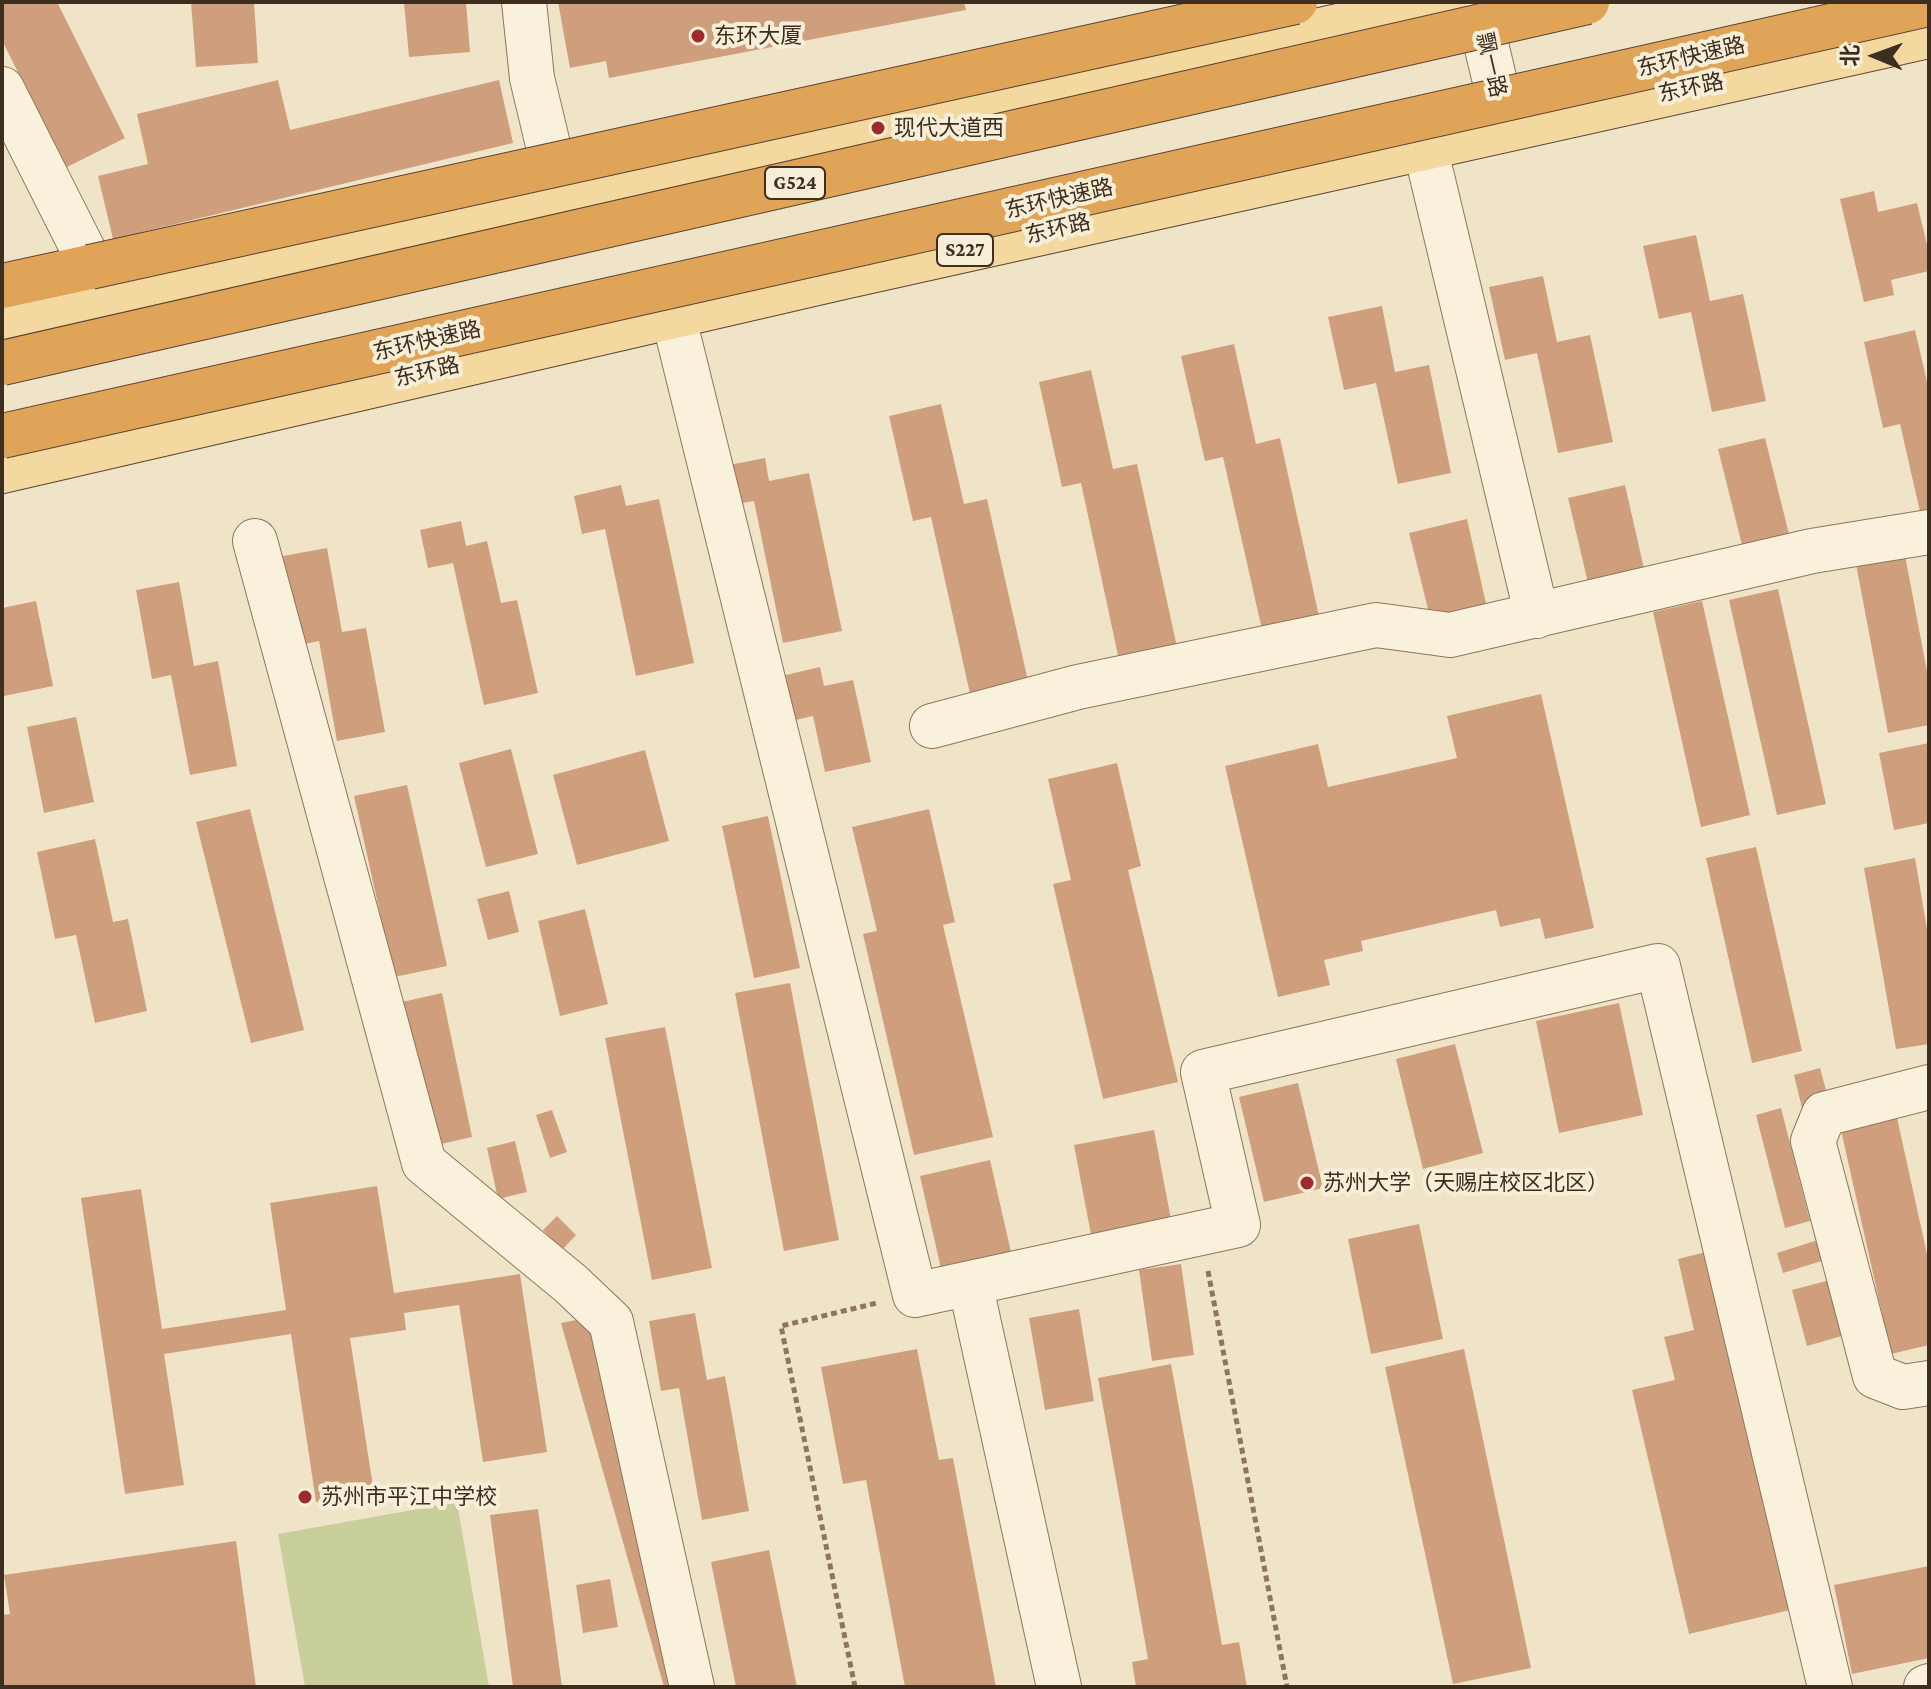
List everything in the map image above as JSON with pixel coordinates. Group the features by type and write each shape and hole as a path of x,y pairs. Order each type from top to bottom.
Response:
{"highway":[{"path":"2,286 100,285 1295,2"},
{"name":"G524","path":"2,363 1587,2"},
{"name":"东环快速路","path":"2,436 1929,4"}],"main road":[{"path":"2,326 100,285 561,199 1445,2"},
{"name":"东环路","path":"2,471 673,315 1929,36"}],"street":[{"path":"524,2 532,78 561,199"},
{"name":"飘一路","path":"1476,2 1506,128"},
{"path":"2,89 100,285"},
{"path":"1425,147 1537,616"},
{"path":"673,315 915,1295 1238,1225 1203,1072 1658,966 1830,1687"},
{"path":"932,726 1078,687 1376,625 1450,635 1812,551 1929,532"},
{"path":"255,541 424,1163 571,1284 611,1322 692,1687"},
{"path":"1929,1087 1824,1114 1813,1141 1875,1376 1903,1387 1929,1383"},
{"path":"970,1283 1059,1687"}],"path":[{"path":"1201,1233 1287,1687"},
{"path":"855,1687 781,1326 915,1295"}],"green space":[{"path":"457,1502 489,1687 305,1687 278,1534"}],"building":[{"path":"2,2 57,2 125,138 65,168 2,40"},
{"path":"191,2 254,2 258,63 196,67"},
{"path":"404,2 466,2 470,52 409,57"},
{"name":"东环大厦","path":"558,2 964,2 966,10 609,78 606,61 570,68"},
{"path":"278,80 290,130 499,80 513,143 113,239 98,176 148,164 137,114"},
{"path":"1874,191 1878,212 1917,203 1929,253 1929,271 1891,280 1894,295 1864,302 1840,199"},
{"path":"1696,235 1710,301 1743,294 1766,401 1712,412 1691,312 1659,319 1643,246"},
{"path":"1543,276 1557,342 1590,335 1613,442 1558,453 1537,353 1505,360 1489,287"},
{"path":"1382,306 1395,372 1429,365 1451,473 1398,484 1376,383 1344,390 1328,317"},
{"path":"1915,330 1929,390 1929,514 1921,516 1900,424 1883,428 1864,342"},
{"path":"1234,344 1256,444 1280,438 1320,621 1263,634 1223,457 1205,461 1181,356"},
{"path":"1091,370 1113,469 1137,464 1177,647 1119,660 1081,483 1062,487 1039,382"},
{"path":"941,404 964,504 987,499 1028,681 970,694 931,517 913,521 889,416"},
{"path":"1765,438 1791,542 1744,553 1718,449"},
{"path":"765,458 769,481 809,473 842,631 783,643 754,501 732,505 724,466"},
{"path":"621,485 626,506 659,499 694,663 636,676 605,529 582,534 574,496"},
{"path":"1625,485 1645,573 1589,587 1568,498"},
{"path":"1467,519 1487,608 1431,621 1409,533"},
{"path":"461,521 466,546 487,541 501,603 517,600 538,693 484,705 453,563 428,568 420,530"},
{"path":"327,548 342,632 366,628 385,732 337,741 319,641 300,645 283,556"},
{"path":"1904,550 1929,682 1929,725 1888,733 1855,559"},
{"path":"179,582 194,666 218,661 237,766 190,775 171,675 152,679 136,590"},
{"path":"1778,589 1826,804 1777,815 1729,600"},
{"path":"36,601 53,686 4,696 2,608"},
{"path":"1702,601 1750,815 1701,827 1653,612"},
{"path":"820,667 824,686 853,680 871,762 825,772 813,716 787,722 777,677"},
{"path":"1541,694 1594,928 1545,939 1540,918 1500,927 1496,910 1361,941 1363,951 1324,960 1330,985 1278,997 1225,766 1318,744 1328,787 1457,758 1447,716"},
{"path":"76,717 94,802 44,813 27,727"},
{"path":"1929,743 1929,823 1894,830 1879,753"},
{"path":"511,749 538,854 486,867 459,763"},
{"path":"645,750 669,841 577,865 553,775"},
{"path":"1117,763 1141,866 1128,870 1178,1082 1103,1099 1053,884 1071,880 1048,779"},
{"path":"407,785 447,966 394,977 354,796"},
{"path":"250,809 304,1030 251,1043 196,822"},
{"path":"929,809 955,922 943,925 993,1137 914,1155 863,934 877,931 852,827"},
{"path":"768,816 800,968 754,978 722,826"},
{"path":"95,839 113,922 128,919 147,1011 95,1023 76,935 55,939 37,852"},
{"path":"1756,847 1802,1051 1752,1063 1706,858"},
{"path":"1915,858 1929,941 1929,1044 1896,1049 1864,868"},
{"path":"509,891 519,932 488,940 477,899"},
{"path":"585,909 608,1004 560,1016 538,921"},
{"path":"790,983 839,1240 784,1251 735,993"},
{"path":"442,993 472,1137 432,1146 402,1002"},
{"path":"1619,1003 1643,1115 1559,1133 1536,1021"},
{"path":"665,1027 712,1268 652,1280 605,1038"},
{"path":"1455,1044 1483,1153 1423,1169 1396,1059"},
{"path":"1820,1068 1829,1101 1802,1108 1794,1075"},
{"path":"1298,1083 1323,1188 1264,1202 1239,1097"},
{"path":"1781,1108 1810,1221 1785,1228 1756,1115"},
{"path":"552,1110 567,1152 550,1158 536,1115"},
{"path":"1897,1118 1929,1263 1929,1345 1891,1354 1841,1130"},
{"path":"1154,1130 1173,1230 1093,1245 1074,1145"},
{"path":"515,1141 527,1192 498,1199 487,1148"},
{"path":"990,1160 1011,1252 941,1269 920,1176"},
{"path":"377,1186 394,1293 520,1274 547,1452 483,1462 459,1305 404,1313 406,1330 350,1338 374,1493 316,1502 291,1334 164,1354 184,1485 125,1494 81,1198 141,1189 162,1329 286,1310 270,1203"},
{"path":"557,1216 576,1235 562,1250 543,1230"},
{"path":"1419,1224 1443,1339 1371,1354 1348,1239"},
{"path":"1821,1239 1828,1259 1783,1273 1777,1253"},
{"path":"1710,1251 1794,1609 1689,1634 1632,1390 1675,1380 1664,1337 1694,1330 1678,1259"},
{"path":"1181,1264 1194,1355 1152,1361 1139,1270"},
{"path":"1830,1280 1845,1335 1807,1346 1792,1290"},
{"path":"1079,1309 1094,1401 1045,1410 1029,1318"},
{"path":"695,1313 707,1380 725,1376 749,1511 702,1520 679,1388 661,1391 649,1321"},
{"path":"598,1316 684,1687 664,1687 561,1323"},
{"path":"917,1349 939,1460 953,1458 996,1687 905,1687 866,1480 843,1484 821,1367"},
{"path":"1464,1349 1531,1668 1453,1684 1385,1367"},
{"path":"1171,1364 1222,1645 1239,1642 1247,1687 1136,1687 1132,1662 1148,1659 1098,1378"},
{"path":"538,1509 562,1687 513,1687 490,1515"},
{"path":"236,1541 256,1687 2,1687 2,1615 10,1614 4,1575"},
{"path":"769,1550 797,1687 736,1687 711,1562"},
{"path":"1929,1566 1929,1658 1852,1674 1834,1585"},
{"path":"610,1579 618,1627 583,1633 576,1585"}],"place":[{"name":"东环大厦","path":"698,36"},
{"name":"现代大道西","path":"878,128"},
{"name":"苏州大学（天赐庄校区北区）","path":"1307,1183"},
{"name":"苏州市平江中学校","path":"305,1497"}]}
